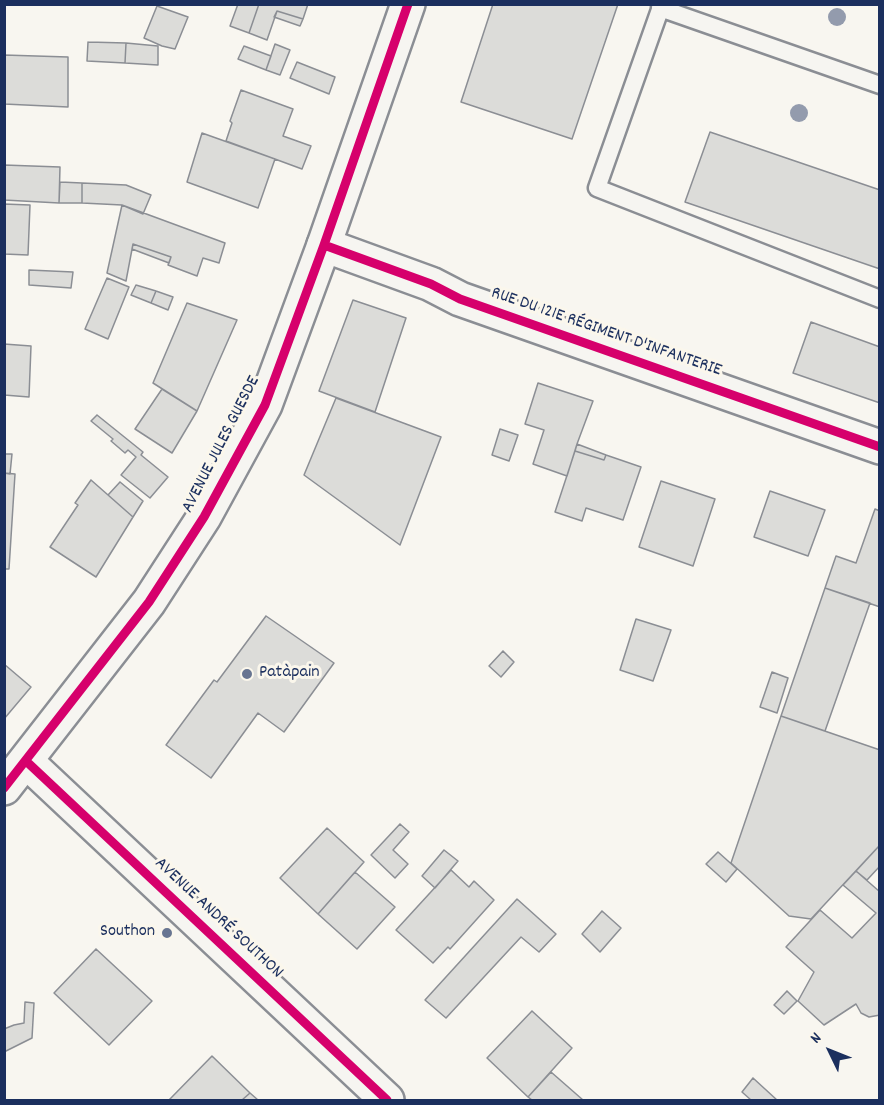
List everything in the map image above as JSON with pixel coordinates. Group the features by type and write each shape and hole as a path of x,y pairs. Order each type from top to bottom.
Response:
{"street":[{"name":"AVENUE JULES GUESDE","path":"4,788 149,602 204,517 265,405 324,245 408,4"},
{"name":"RUE DU 121E RÉGIMENT D'INFANTERIE","path":"324,245 431,284 460,299 879,447"},
{"name":"AVENUE ANDRÉ SOUTHON","path":"26,762 387,1101"}],"lane":[{"path":"879,85 661,6 597,188 879,299"}],"building":[{"path":"238,4 259,4 249,33 230,26"},
{"path":"259,4 308,4 303,19 277,11 267,40 249,33"},
{"path":"493,4 618,4 572,139 461,102"},
{"path":"157,6 188,17 175,49 144,38"},
{"path":"277,11 303,19 300,26 274,17"},
{"path":"88,42 126,43 125,63 87,61"},
{"path":"126,43 158,46 158,65 125,63"},
{"path":"275,44 290,50 280,75 266,70"},
{"path":"244,46 271,56 266,70 238,59"},
{"path":"4,55 68,57 68,107 4,104"},
{"path":"297,62 335,77 329,94 290,78"},
{"path":"241,90 293,109 283,136 311,146 302,169 226,141 232,123 230,121"},
{"path":"710,132 880,190 880,269 685,202"},
{"path":"202,133 275,159 258,208 187,182"},
{"path":"4,165 60,167 59,203 4,200"},
{"path":"60,182 82,183 82,203 59,203"},
{"path":"82,183 126,185 151,195 143,214 122,205 82,203"},
{"path":"4,204 30,205 28,255 4,254"},
{"path":"122,205 225,243 219,263 203,258 197,276 168,265 171,257 133,244 126,281 107,273"},
{"path":"133,244 171,257 169,263 132,249"},
{"path":"29,270 73,272 71,288 29,285"},
{"path":"107,278 129,287 108,339 85,329"},
{"path":"136,285 156,291 151,303 131,295"},
{"path":"156,291 173,297 168,310 151,303"},
{"path":"353,300 406,318 375,412 319,391"},
{"path":"187,303 237,320 197,411 153,383"},
{"path":"811,322 880,347 880,403 793,373"},
{"path":"4,344 31,346 29,397 4,395"},
{"path":"538,383 593,401 567,476 533,464 544,430 525,424"},
{"path":"162,389 197,411 172,453 135,429"},
{"path":"336,398 441,437 400,545 304,475"},
{"path":"97,415 143,452 141,455 168,477 150,498 121,475 136,457 128,450 125,453 111,441 113,439 91,421"},
{"path":"500,429 518,435 509,461 492,455"},
{"path":"577,444 606,455 604,460 575,451"},
{"path":"575,451 604,460 606,455 641,467 623,520 586,508 582,521 555,512"},
{"path":"4,454 12,454 10,474 4,473"},
{"path":"4,473 15,474 9,569 4,569"},
{"path":"91,480 133,517 96,577 50,547 78,505 75,503"},
{"path":"661,481 715,499 693,566 639,547"},
{"path":"120,482 143,501 133,517 108,495"},
{"path":"770,491 825,510 808,556 754,537"},
{"path":"875,509 880,511 880,607 825,588 836,556 856,563"},
{"path":"825,588 870,603 825,731 781,716"},
{"path":"266,616 334,663 284,732 258,713 211,778 166,745 214,680 217,682"},
{"path":"636,619 671,630 653,681 620,670"},
{"path":"503,651 514,662 501,677 489,666"},
{"path":"4,664 31,687 4,719"},
{"path":"772,672 788,678 777,713 760,707"},
{"path":"781,716 880,750 879,846 811,919 789,916 731,863"},
{"path":"400,824 409,832 393,850 408,864 395,878 371,855"},
{"path":"327,828 364,862 318,914 280,878"},
{"path":"880,845 880,866 867,880 856,871"},
{"path":"444,850 458,861 435,888 422,876"},
{"path":"718,852 737,869 726,882 706,864"},
{"path":"451,870 469,887 474,881 494,900 450,949 448,947 433,963 396,930"},
{"path":"856,871 880,892 880,1015 869,1017 861,1013 856,1004 824,1025 798,1001 814,972 786,947 820,910 852,938 876,913 843,885"},
{"path":"355,872 395,907 357,949 318,914"},
{"path":"517,899 556,934 539,952 521,937 446,1018 425,1000"},
{"path":"602,911 621,928 600,952 582,934"},
{"path":"96,949 152,1001 109,1045 54,993"},
{"path":"787,991 797,1001 784,1014 774,1005"},
{"path":"25,1002 34,1003 32,1038 4,1052 4,1029 24,1023"},
{"path":"532,1011 572,1048 528,1097 487,1058"},
{"path":"212,1056 250,1093 242,1100 169,1100"},
{"path":"551,1072 583,1100 532,1100 528,1097"},
{"path":"753,1078 777,1100 751,1100 742,1092"},
{"path":"250,1093 258,1100 242,1100"}],"cycle path":[{"path":"4,788 149,602 204,517 265,405 324,245 408,4"},
{"path":"324,245 431,284 460,299 880,447"},
{"path":"26,761 387,1100"}],"place":[{"name":"Patàpain","path":"247,674"},
{"name":"Southon","path":"167,933"}]}
